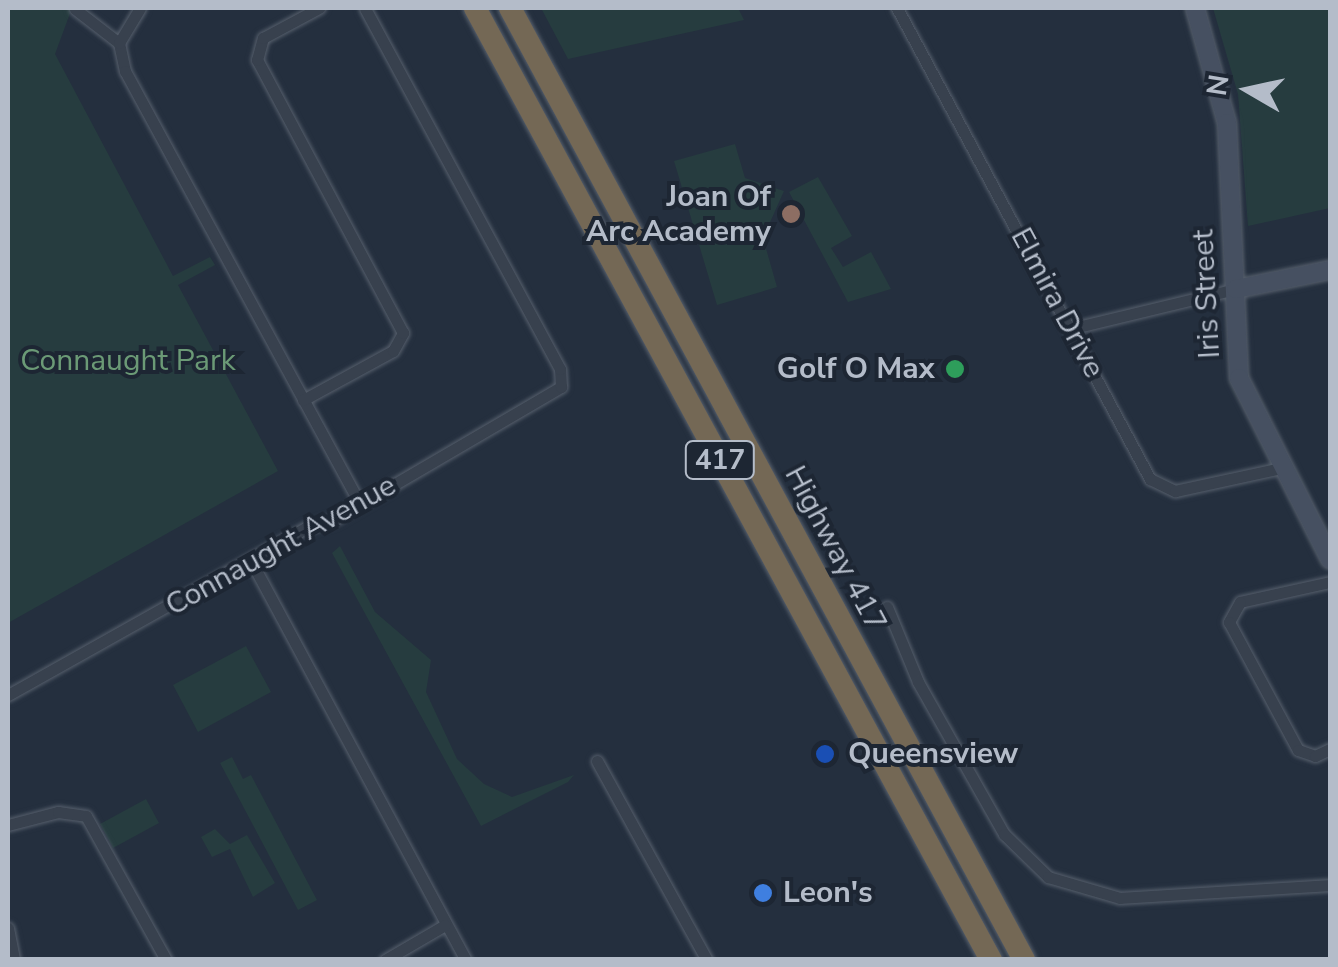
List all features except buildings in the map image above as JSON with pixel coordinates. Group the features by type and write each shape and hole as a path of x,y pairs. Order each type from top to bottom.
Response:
{"highway":[{"name":"417","path":"475,8 991,960"},
{"name":"Highway 417","path":"510,8 1024,960"}],"street":[{"path":"119,44 140,8"},
{"path":"304,400 393,351 403,333 258,60 263,38 318,8"},
{"name":"Connaught Avenue","path":"8,695 554,395 560,369 365,8"},
{"name":"Elmira Drive","path":"897,8 1073,328 1138,460 1161,490 1281,468"},
{"name":"Iris Street","path":"1195,8 1226,124 1239,378 1330,559"},
{"path":"75,9 119,44 126,71 360,502"},
{"path":"1073,328 1330,270"},
{"path":"251,561 466,960"},
{"path":"1326,751 1298,750 1229,622 1240,602 1330,582"},
{"path":"887,607 918,682 1004,834 1048,877 1120,898 1330,885"},
{"path":"598,761 707,960"},
{"path":"8,825 76,812 97,832 166,960"},
{"path":"385,960 446,925"},
{"path":"8,928 14,960"}],"green space":[{"name":"Connaught Park","path":"8,8 72,8 55,54 173,276 210,257 215,265 178,285 278,471 8,623"},
{"path":"541,8 738,8 744,20 568,59"},
{"path":"1213,8 1330,8 1330,208 1248,226 1238,94"},
{"path":"735,144 745,178 784,191 763,238 777,287 717,305 674,161"},
{"path":"818,177 852,236 831,248 843,267 871,252 891,289 848,302 789,192"},
{"path":"340,546 375,612 431,660 426,692 457,759 484,784 512,797 574,775 568,782 481,826 332,553"},
{"path":"246,646 271,692 198,732 173,685"},
{"path":"232,757 243,779 251,775 317,900 298,910 220,763"},
{"path":"146,799 159,823 113,848 100,824"},
{"path":"215,829 230,844 247,835 275,883 253,897 230,849 212,857 201,837"}],"place":[{"name":"Joan Of Arc Academy","path":"791,214"},
{"name":"Golf O Max","path":"955,369"},
{"name":"Queensview","path":"825,754"},
{"name":"Leon's","path":"763,893"}]}
